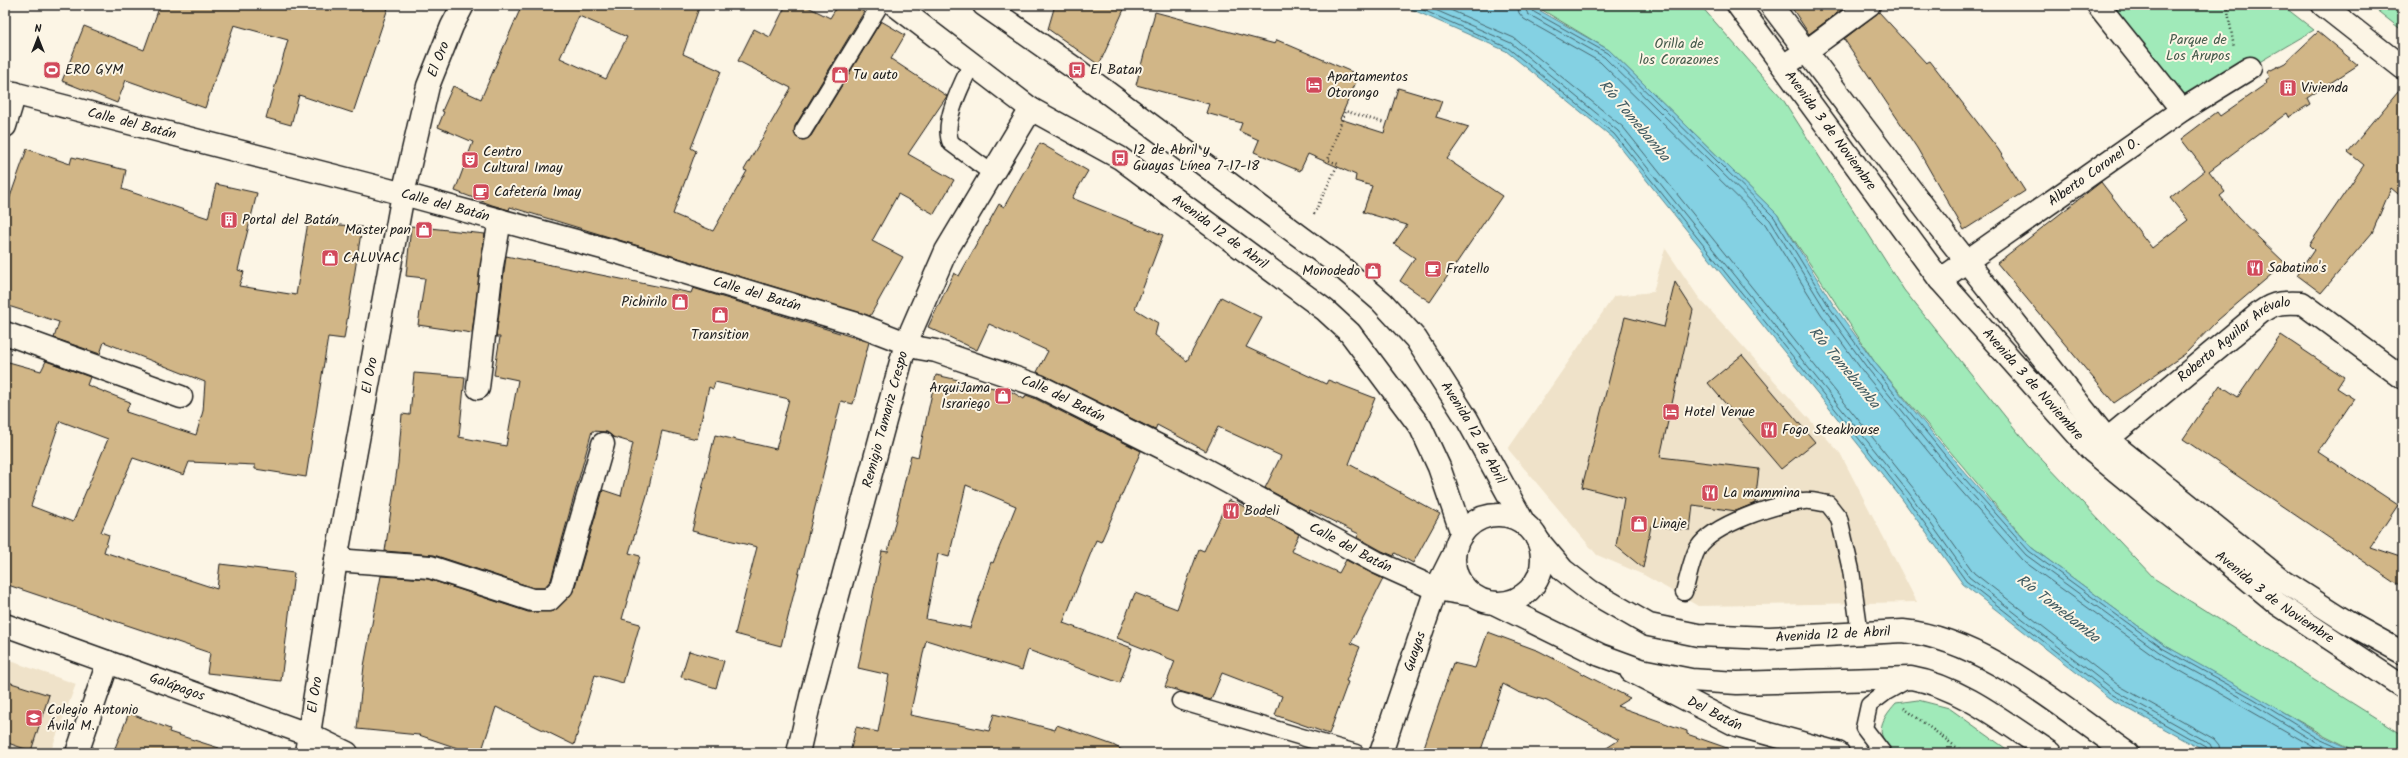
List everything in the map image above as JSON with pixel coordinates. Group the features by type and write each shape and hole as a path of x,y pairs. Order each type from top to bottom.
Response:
{"street":[{"name":"El Oro","path":"308,744 336,560 403,194 428,86 452,26 463,5"},
{"name":"Avenida 12 de Abril","path":"895,5 1031,109 1120,158 1325,310 1350,333 1421,428 1439,468 1458,544 1457,576 1463,587 1472,595 1494,603 1600,655 1641,670 1691,680 1737,684 1911,678 1928,681 1978,706 2051,753"},
{"name":"Avenida 12 de Abril","path":"984,5 1077,70 1339,265 1382,302 1416,339 1466,419 1541,550 1542,561 1540,573 1535,584 1517,599 1506,603 1494,603"},
{"name":"Avenida 3 de Noviembre","path":"1738,5 1940,280 2100,445 2278,604 2403,687"},
{"name":"Avenida 3 de Noviembre","path":"1771,5 1808,50 1966,260 2100,445 2283,581 2347,622 2403,653"},
{"path":"1782,66 1808,50 1869,5"},
{"path":"2098,5 2182,110"},
{"path":"2323,5 2403,68"},
{"name":"Alberto Coronel O.","path":"1940,280 1966,260 2182,110 2244,72"},
{"name":"Calle del Batán","path":"10,92 403,194 606,249 857,324 1038,386 1191,462 1376,562 1436,589 1472,595"},
{"path":"5,126 10,92"},
{"name":"Remigio Tamariz Crespo","path":"798,753 812,692 906,342 946,251 1031,109"},
{"path":"478,388 492,266 500,220"},
{"name":"Roberto Aguilar Arévalo","path":"2100,445 2261,312 2270,306 2283,302 2302,303 2403,378"},
{"path":"5,333 181,397"},
{"path":"336,560 430,567 532,600 549,600 562,587 603,444"},
{"name":"Avenida 12 de Abril","path":"1458,544 1477,521 1496,515 1516,519 1531,532 1563,570 1590,592 1649,625 1698,635 1761,638 1903,631 1923,633 1970,650 2013,673 2127,753"},
{"name":"Guayas","path":"1380,753 1436,589 1458,544"},
{"name":"Galápagos","path":"5,625 108,662 308,744 347,753"},
{"name":"Del Batán","path":"1600,655 1736,725 1838,753"},
{"path":"78,753 108,662"}],"lane":[{"path":"803,131 880,5"},
{"path":"972,63 950,117 948,135 951,142 993,174"},
{"path":"1684,592 1697,549 1709,535 1726,525 1774,509 1805,501 1828,504 1839,518 1856,599 1860,634"},
{"path":"1883,753 1864,728 1869,705 1886,692 1911,678"},
{"path":"1180,701 1356,753"}],"path":[{"path":"2227,5 2244,72"},
{"path":"1302,237 1324,196 1338,164 1328,160 1345,111 1385,123"},
{"path":"1886,692 1896,703 1964,753"}],"shaded area":[{"path":"1665,248 1699,298 1840,453 1917,602 1698,606 1644,575 1597,555 1508,449 1614,296 1653,292"},
{"name":"Colegio Antonio Ávila M.","path":"5,659 76,684 50,753 5,753"}],"green space":[{"name":"Orilla de los Corazones","path":"1534,5 1700,5 1782,98 1904,290 2028,445 2155,579 2403,735 2403,753 2360,753 2320,733 2164,645 2032,548 1876,364 1777,214 1609,50"},
{"name":"Parque de Los Arupos","path":"2111,5 2282,5 2314,30 2186,105"},
{"path":"2370,5 2403,5 2403,31"},
{"path":"1918,700 1949,708 2012,753 1895,753 1884,740 1881,728 1883,722 1896,703"}],"water":[{"name":"Río Tomebamba","path":"1402,5 1530,5 1609,50 1777,214 1834,306 1876,364 1960,467 2032,548 2164,645 2256,696 2319,734 2359,753 2208,753 2109,698 1963,584 1902,499 1612,137 1506,51"}],"building":[{"path":"160,5 389,5 353,113 299,95 291,125 266,118 288,40 234,25 205,108 126,80 117,103 62,81 84,26 144,50"},
{"path":"522,5 700,5 683,54 721,71 691,148 696,151 673,214 713,231 747,171 744,170 791,88 738,61 754,29 770,37 786,5 804,5 830,18 838,5 851,5 864,12 795,126 795,135 802,140 811,136 881,21 905,35 891,59 947,96 908,154 954,180 934,214 898,194 872,241 903,257 870,316 510,207 509,210 492,205 455,191 473,142 438,127 444,112 442,111 453,86 481,99","holes":["579,16 627,37 606,79 560,58"]},
{"path":"1055,5 1126,5 1099,65 1048,29"},
{"path":"1790,5 1848,5 1809,34"},
{"path":"1155,12 1275,44 1277,40 1359,75 1340,119 1384,133 1398,88 1442,101 1436,117 1469,127 1447,159 1502,196 1430,302 1400,281 1415,258 1394,244 1407,225 1363,212 1372,186 1355,181 1356,175 1308,154 1300,171 1254,152 1259,140 1239,131 1242,123 1206,113 1209,104 1136,85"},
{"path":"1879,12 1926,63 1930,61 1998,149 2025,191 1964,230 1917,148 1844,39"},
{"path":"2318,32 2358,65 2307,98 2310,104 2289,117 2287,113 2209,171 2225,192 2220,196 2237,217 2285,263 2218,320 2185,354 2114,403 1997,263 2101,182 2152,248 2188,220 2170,198 2205,170 2181,139 2217,112 2220,116 2267,83 2266,80 2270,77 2267,72 2285,63"},
{"path":"2403,86 2403,198 2391,188 2372,233 2321,293 2297,275 2314,250 2309,245 2364,165 2348,152"},
{"path":"1040,143 1088,171 1072,198 1163,235 1135,309 1158,323 1155,335 1187,361 1221,297 1262,318 1246,347 1326,384 1328,380 1375,398 1349,464 1440,514 1413,563 1395,553 1394,556 1382,551 1357,537 1359,534 1310,510 1309,512 1265,488 1281,456 1218,427 1206,451 1157,425 1155,430 1037,372 1048,351 989,324 977,350 928,327 954,273 959,276 999,204 1004,207"},
{"path":"27,149 70,164 72,157 126,170 122,189 208,218 216,184 257,193 238,270 244,272 239,286 296,295 308,222 362,227 344,339 328,337 306,477 255,469 255,465 189,462 184,475 133,458 101,532 109,535 104,552 217,589 220,564 294,573 281,681 207,673 210,653 5,584 5,361 41,371 46,361 90,377 87,385 130,402 126,412 196,435 203,411 205,382 104,342 100,354 54,338 59,322 5,305 5,211","holes":["60,421 108,439 73,522 31,506"]},
{"path":"411,226 485,234 472,333 418,325 425,278 406,276"},
{"path":"506,256 691,293 693,288 869,342 853,404 841,401 781,646 735,634 757,547 692,531 715,435 776,449 789,399 715,382 713,389 709,387 697,439 662,431 647,495 629,553 640,556 622,619 640,624 623,683 595,675 574,745 496,707 481,753 472,753 419,735 357,729 364,666 381,576 428,579 528,612 554,611 574,590 603,490 621,496 633,443 613,437 607,432 592,431 551,580 544,588 534,588 434,555 385,551 398,463 402,414 410,415 414,373 465,377 459,437 506,446 518,380 494,375 500,337 496,337"},
{"path":"1675,282 1693,310 1660,457 1759,469 1755,503 1736,511 1693,505 1690,530 1651,526 1643,568 1616,546 1624,498 1582,487 1625,317 1664,327"},
{"path":"2281,335 2344,377 2337,388 2354,399 2318,452 2398,505 2370,547 2403,558 2403,588 2183,439 2220,385 2238,397"},
{"path":"1742,355 1815,442 1781,469 1708,383"},
{"path":"936,375 1012,392 1024,399 1026,395 1141,451 1101,542 1096,540 1063,623 1132,648 1120,683 1028,650 1022,670 926,640 910,715 989,731 994,714 1055,730 1057,725 1113,745 1124,751 1124,753 850,753 856,727 878,732 889,675 858,668 882,551 888,552 911,455 918,457","holes":["966,485 1016,506 993,563 991,562 970,628 926,619 938,554 949,557"]},
{"path":"1228,500 1254,510 1299,534 1291,551 1339,573 1346,560 1383,579 1351,643 1360,647 1346,681 1348,682 1329,734 1275,715 1282,696 1222,673 1211,700 1165,687 1175,661 1117,638 1135,593 1177,609 1199,549 1204,551"},
{"path":"1488,632 1539,651 1630,698 1617,706 1687,731 1687,734 1730,749 1729,753 1599,753 1619,740 1547,701 1518,692 1503,684 1480,753 1422,753 1453,663 1475,668"},
{"path":"689,651 724,661 716,688 681,677"},
{"path":"5,681 49,695 31,751 5,742"},
{"path":"129,713 170,729 169,732 219,748 219,753 113,753"}],"place":[{"name":"ERO GYM","path":"52,70"},
{"name":"El Batan","path":"1077,70"},
{"name":"Tu auto","path":"840,75"},
{"name":"Apartamentos Otorongo","path":"1314,85"},
{"name":"Vivienda","path":"2288,88"},
{"name":"12 de Abril y Guayas Línea 7-17-18","path":"1120,158"},
{"name":"Centro Cultural Imay","path":"470,160"},
{"name":"Cafetería Imay","path":"481,192"},
{"name":"Portal del Batán","path":"229,220"},
{"name":"Master pan","path":"424,230"},
{"name":"CALUVAC","path":"330,258"},
{"name":"Sabatino's","path":"2255,268"},
{"name":"Fratello","path":"1433,269"},
{"name":"Monodedo","path":"1373,271"},
{"name":"Pichirilo","path":"680,302"},
{"name":"Transition","path":"720,315"},
{"name":"ArquiJama Israriego","path":"1003,396"},
{"name":"Hotel Venue","path":"1671,412"},
{"name":"Fogo Steakhouse","path":"1769,430"},
{"name":"La mammina","path":"1710,493"},
{"name":"Bodeli","path":"1231,511"},
{"name":"Linaje","path":"1639,524"},
{"name":"Colegio Antonio Ávila M.","path":"34,718"}]}
